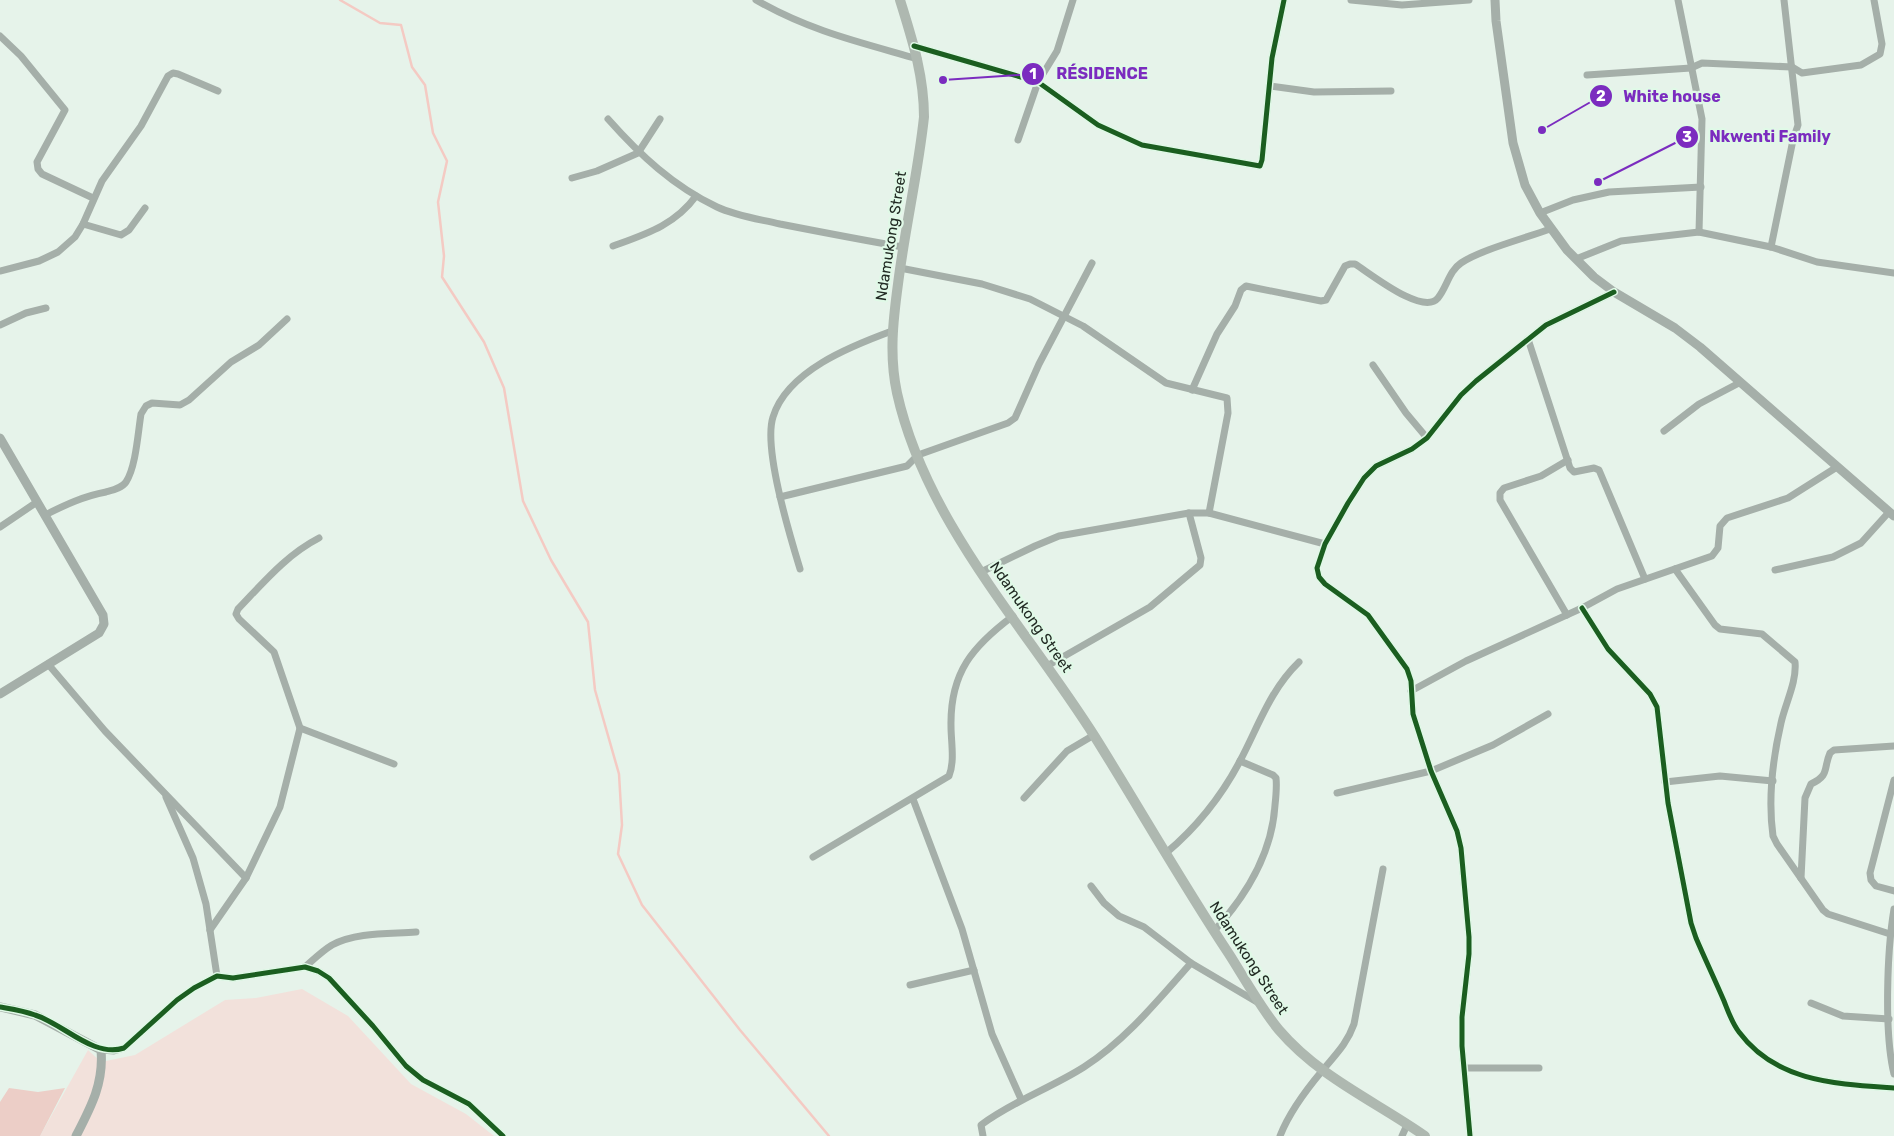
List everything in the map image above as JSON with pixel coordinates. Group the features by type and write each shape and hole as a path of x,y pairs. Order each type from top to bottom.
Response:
{"main road":[{"name":"Ndamukong Street","path":"900,0 918,59 924,92 924,117 903,247 892,331 894,371 897,393 937,503 1094,735 1214,931 1278,1028 1321,1071 1425,1136"}],"street":[{"path":"756,0 784,16 824,33 918,59"},
{"path":"1018,140 1038,82 1057,51 1073,0"},
{"path":"914,46 1038,82 1098,125 1119,137 1142,146 1260,166 1272,58 1284,0"},
{"path":"1351,0 1402,5 1469,0"},
{"path":"1495,0 1496,21 1513,143 1525,185 1550,229 1594,278 1675,328 1892,514 1861,543 1833,558 1775,570"},
{"path":"1678,0 1702,119 1699,232"},
{"path":"1771,247 1793,140 1798,125 1784,0"},
{"path":"1587,75 1691,68 1702,63 1792,67 1802,73 1861,65 1880,54 1882,44 1874,0"},
{"path":"0,36 21,56 65,110 37,162 38,169 42,174 93,198"},
{"path":"0,271 39,261 58,252 75,238 102,181 141,126 168,76 173,73 178,74 218,91"},
{"path":"1270,86 1314,92 1391,91"},
{"path":"572,178 597,171 638,152 660,119"},
{"path":"608,120 638,152 662,173 696,196 719,208 752,218 903,247"},
{"path":"1540,213 1573,200 1609,192 1701,187"},
{"path":"613,246 669,223 683,212 696,196"},
{"path":"83,224 121,235 128,230 145,208"},
{"path":"1192,390 1209,349 1241,290 1246,286 1326,300 1345,266 1355,264 1403,295 1427,304 1433,303 1459,264 1550,229"},
{"path":"1576,259 1621,241 1699,232 1771,247 1817,262 1894,273"},
{"path":"780,497 907,466 918,455 1008,423 1015,418 1039,364 1092,263"},
{"path":"900,268 982,284 1011,292 1083,326 1125,353 1166,384 1220,394 1227,398 1228,405 1209,513"},
{"path":"1470,1136 1462,1017 1469,954 1461,848 1457,830 1431,771 1413,714 1412,690 1407,668 1368,615 1325,584 1319,576 1317,568 1325,544 1364,478 1376,466 1412,449 1427,438 1461,395 1528,339 1560,318 1614,292"},
{"path":"0,325 26,313 46,308"},
{"path":"45,515 89,495 114,490 125,484 130,475 141,414 146,406 152,403 180,405 189,400 231,362 259,345 287,319"},
{"path":"800,569 780,497 771,430 772,417 779,404 798,379 809,371 863,342 892,331"},
{"path":"1528,339 1568,460 1574,472 1594,468 1599,470 1645,579"},
{"path":"1372,365 1406,413 1427,438"},
{"path":"1664,432 1699,404 1739,383"},
{"path":"0,438 103,615 104,624 99,634 1,692"},
{"path":"1567,615 1500,500 1500,493 1504,488 1541,476 1568,460"},
{"path":"1412,690 1466,661 1582,608 1617,589 1675,569 1716,552 1720,526 1727,518 1788,498 1837,467"},
{"path":"0,527 37,502"},
{"path":"982,572 1059,536 1189,513 1209,513 1325,544"},
{"path":"1047,666 1150,607 1200,565 1201,558 1189,513"},
{"path":"210,930 246,878 280,807 300,728 274,652 238,619 236,614 238,609 278,567 292,555 319,538"},
{"path":"1675,569 1715,625 1727,631 1762,634 1795,662 1794,676 1781,723 1773,781 1774,836 1801,878 1828,914 1890,934"},
{"path":"1582,608 1608,649 1650,694 1657,707 1665,782 1691,923 1739,1032 1758,1053 1775,1066 1789,1072 1852,1085 1894,1088"},
{"path":"813,857 949,776 952,769 951,722 961,673 976,647 1013,616"},
{"path":"1166,853 1203,818 1217,800 1240,761 1269,699 1288,673 1299,662"},
{"path":"48,664 105,731 246,878"},
{"path":"1337,793 1431,771 1486,748 1548,714"},
{"path":"300,728 394,764"},
{"path":"1024,798 1067,751 1094,735"},
{"path":"1801,878 1805,798 1811,784 1822,779 1830,752 1834,750 1894,746"},
{"path":"1214,931 1252,882 1269,843 1274,821 1276,778 1240,761"},
{"path":"1665,782 1720,776 1773,781"},
{"path":"1894,780 1870,873 1871,880 1876,886 1894,891"},
{"path":"164,792 193,858 206,904 217,976"},
{"path":"913,799 962,929 995,1042 1021,1099"},
{"path":"1280,1136 1321,1071 1344,1047 1354,1024 1383,869"},
{"path":"1091,886 1110,909 1144,927 1191,963 1262,1005"},
{"path":"1894,909 1890,934 1889,1019 1894,1074"},
{"path":"305,967 326,949 344,941 364,936 416,932"},
{"path":"983,1136 981,1124 1021,1099 1068,1076 1100,1055 1148,1011 1191,963"},
{"path":"0,1007 36,1015 102,1050 114,1051 124,1048 177,1000 194,988 217,976 234,978 305,967 318,971 328,978 413,1072 469,1104 502,1136"},
{"path":"910,985 974,970"},
{"path":"1811,1003 1849,1017 1889,1019"},
{"path":"76,1136 101,1082 103,1068 102,1050"},
{"path":"1464,1068 1539,1068"},
{"path":"1402,1136 1408,1124"}],"shaded area":[{"path":"302,989 348,1016 411,1084 466,1114 494,1136 40,1136 88,1050 101,1062 135,1055 225,1000 256,998"},
{"path":"9,1088 38,1092 65,1088 40,1136 0,1136 0,1102"}],"waterway":[{"path":"340,0 380,23 401,25 412,67 425,85 433,133 447,161 438,202 444,256 442,277 484,342 504,388 523,501 551,560 588,622 595,690 619,774 622,825 618,854 642,905 740,1030 829,1136"}],"cycle path":[{"path":"914,46 1038,82 1098,125 1142,145 1260,166 1272,58 1284,0"},
{"path":"1470,1136 1462,1046 1462,1017 1469,937 1461,848 1457,831 1431,771 1413,714 1411,681 1407,669 1368,615 1325,584 1319,577 1317,568 1325,544 1348,503 1364,478 1376,466 1412,449 1427,438 1461,395 1546,325 1614,292"},
{"path":"1582,608 1608,649 1650,694 1657,707 1668,803 1691,923 1730,1017 1739,1032 1754,1049 1789,1071 1829,1082 1894,1088"},
{"path":"0,1007 22,1011 46,1019 79,1039 101,1048 112,1050 124,1048 177,1000 194,988 217,976 233,978 305,967 318,971 329,978 373,1026 406,1066 423,1080 469,1104 503,1136"}],"place":[{"name":"RÉSIDENCE","path":"943,80"},
{"name":"White house","path":"1542,130"},
{"name":"Nkwenti Family","path":"1598,182"}]}
